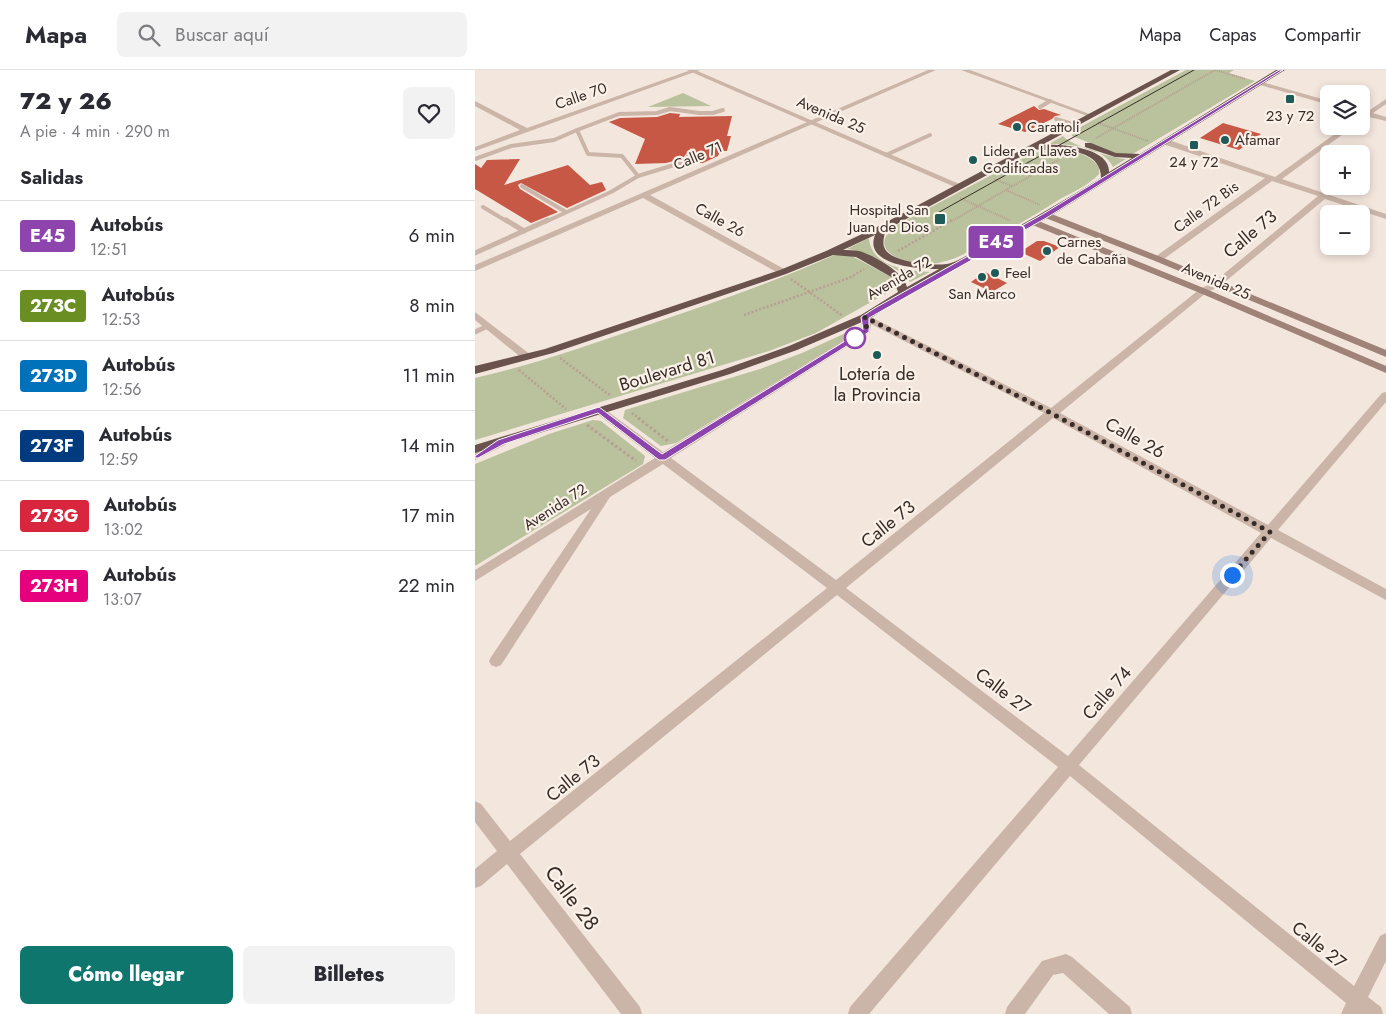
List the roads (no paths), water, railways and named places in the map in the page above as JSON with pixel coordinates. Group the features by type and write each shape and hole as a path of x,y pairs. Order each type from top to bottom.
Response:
{"highway":[{"path":"475,370 527,358 783,272 829,253 948,193 1176,70"},
{"name":"Avenida 72","path":"865,317 903,293 1049,213 1281,70"},
{"path":"1066,130 1071,139 1115,155 1141,156"},
{"path":"1033,148 1057,147 1077,150 1096,157 1104,164 1107,171 1105,178"},
{"path":"881,228 877,236 877,245 887,257 912,266 932,268 954,266"},
{"path":"829,253 845,252 858,254 875,263 897,276 901,282 903,293"},
{"name":"Boulevard 81","path":"475,450 743,366 793,348 865,317"}],"main road":[{"name":"Avenida 25","path":"1049,213 1386,354"},
{"name":"Avenida 25","path":"1029,224 1203,291 1386,370"}],"street":[{"name":"Avenida 25","path":"694,70 960,186"},
{"name":"Calle 70","path":"475,149 694,70"},
{"name":"Calle 71","path":"475,268 933,70"},
{"path":"964,70 1050,101 1090,118"},
{"path":"1259,84 1320,101"},
{"path":"1370,110 1386,101"},
{"path":"475,103 525,130"},
{"path":"1370,114 1386,119"},
{"path":"1273,179 1338,135"},
{"path":"1163,143 1386,217"},
{"name":"Calle 72 Bis","path":"1158,259 1273,179"},
{"name":"Calle 26","path":"643,195 783,272"},
{"name":"Calle 73","path":"475,880 1203,291 1217,284 1323,196"},
{"path":"475,315 527,358"},
{"name":"Calle 26","path":"865,317 1053,414 1386,595"},
{"name":"Avenida 72","path":"475,576 867,330 865,317"},
{"name":"Calle 74","path":"857,1014 1386,395"},
{"name":"Calle 27","path":"599,410 837,588 1069,766 1353,1007 1374,1014"},
{"path":"475,456 501,442"},
{"path":"496,661 609,491"},
{"name":"Calle 28","path":"475,809 633,1014"},
{"path":"1353,1007 1386,942"},
{"path":"1014,1014 1048,967 1066,963 1123,1014"}],"lane":[{"path":"1040,107 1050,101"},
{"path":"475,160 511,146 554,140 619,114 657,112 670,109 706,113 723,110"},
{"path":"1056,119 1076,125"},
{"path":"577,130 588,154 622,156 638,176"},
{"path":"886,155 930,135"},
{"path":"475,253 611,192 638,176 684,162 691,152"},
{"path":"522,186 566,212"},
{"path":"483,208 524,231"},
{"path":"475,332 488,326"}],"tram line":[{"path":"934,215 1194,70"}],"place":[{"name":"23 y 72","path":"1290,99"},
{"name":"Carattoli","path":"1017,127"},
{"name":"Afamar","path":"1225,140"},
{"name":"24 y 72","path":"1194,145"},
{"name":"Lider en Llaves Codificadas","path":"973,160"},
{"name":"Hospital San Juan de Dios","path":"940,219"},
{"name":"Carnes de Cabaña","path":"1047,251"},
{"name":"Feel","path":"995,273"},
{"name":"San Marco","path":"982,277"},
{"name":"Lotería de la Provincia","path":"877,355"}]}
